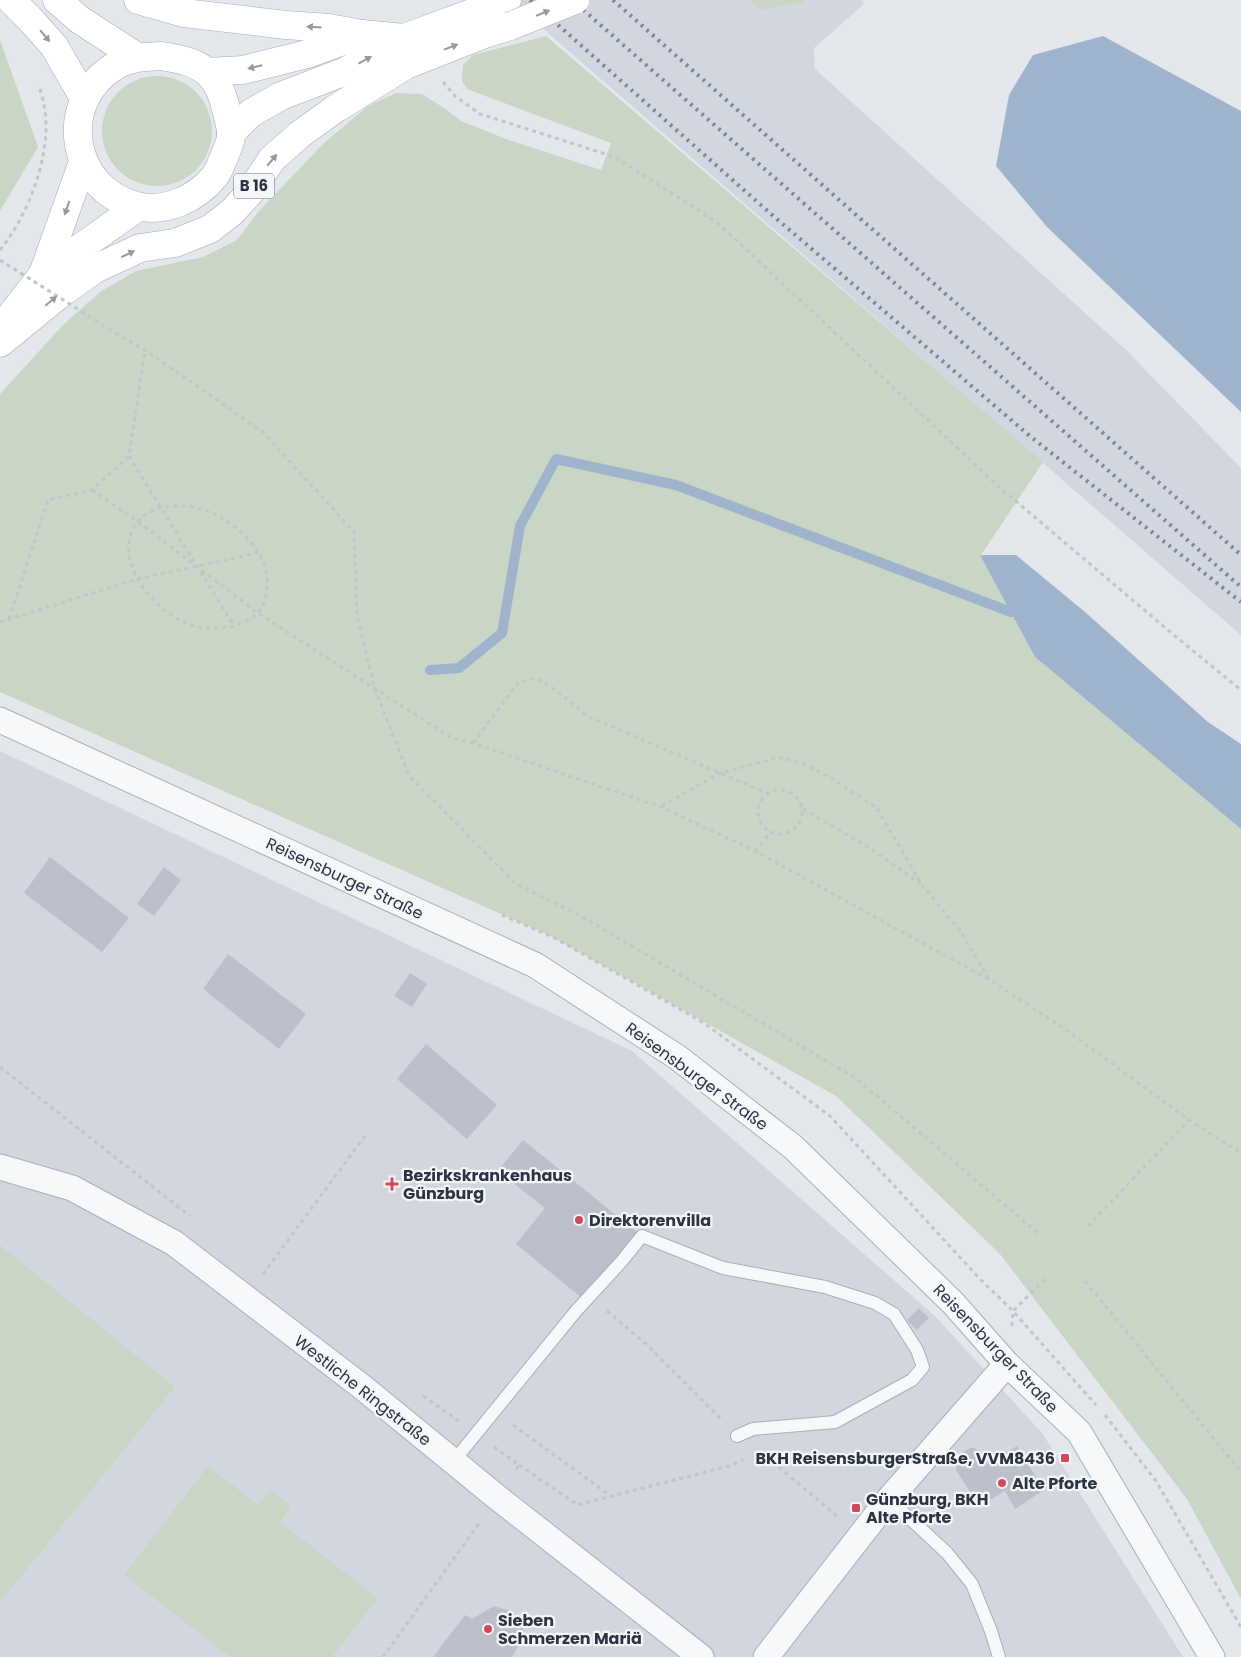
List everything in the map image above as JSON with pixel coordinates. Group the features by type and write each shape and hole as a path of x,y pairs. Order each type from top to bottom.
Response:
{"main road":[{"path":"12,0 54,46 84,98"},
{"path":"57,0 80,20 137,57"},
{"path":"138,0 184,12 404,38"},
{"path":"231,133 252,113 281,96 346,70 404,38 503,11 575,0"},
{"path":"436,52 503,11"},
{"path":"207,72 243,70 307,54 362,34"},
{"name":"B 16","path":"0,343 60,294 95,269 140,248 175,243 210,229 232,212 250,192 272,159 299,135 335,108 406,65 436,52"},
{"name":"B 16","path":"162,56 187,60 207,72 216,83 224,100 231,133 227,150 216,176 194,196 167,207 138,207 115,198 96,182 83,162 77,130 84,98 97,80 115,65 137,57 162,56"},
{"path":"0,329 42,274 83,162"},
{"path":"42,274 138,207"}],"street":[{"name":"Reisensburger Straße","path":"0,720 535,965 677,1057 793,1146 953,1303 1007,1364 1079,1432 1212,1657"},
{"name":"Westliche Ringstraße","path":"0,1168 72,1188 174,1243 361,1386 498,1498 701,1657"},
{"path":"766,1657 889,1499 1007,1364"}],"lane":[{"path":"453,1462 589,1297 642,1236 723,1268 825,1288 875,1304 894,1314 917,1350 922,1366 912,1380 835,1422 753,1430 737,1436"},
{"path":"889,1499 947,1553 972,1584 992,1631 999,1657"}],"path":[{"path":"0,250 12,235 35,186 44,150 45,112 36,72 38,61 54,46"},
{"path":"436,52 436,75 455,96 480,114 615,157 717,222 998,486 1241,690"},
{"path":"0,260 145,350 263,432 354,532 357,616 375,689 410,776 516,884 579,915 857,1079 1039,1234"},
{"path":"9,619 48,500 92,490 129,456 145,350"},
{"path":"129,456 234,626"},
{"path":"92,490 137,521 258,613 450,737 474,743 661,807 755,851 990,980 1062,1027 1190,1120 1241,1153"},
{"path":"190,506 211,513 239,532 259,552 265,567 268,580 266,600 258,613 234,626 213,628 194,626 172,616 159,606 137,579 128,553 129,539 137,521 150,512 162,507 190,506"},
{"path":"0,622 137,579 259,552"},
{"path":"474,743 519,682 536,678 557,691 587,716 767,793"},
{"path":"661,807 720,773 779,757 800,763 828,776 877,808 922,885 960,931 990,980"},
{"path":"778,789 790,791 799,798 803,810 801,822 794,830 782,835 771,832 762,825 758,814 760,802 767,793 778,789"},
{"path":"803,810 871,849 922,885"},
{"path":"755,851 771,832"},
{"path":"1088,1226 1190,1120"},
{"path":"263,1274 366,1136"},
{"path":"1007,1364 1014,1311 1046,1278"},
{"path":"1085,1281 1241,1472"},
{"path":"589,1297 646,1344 737,1436 762,1453 860,1535"},
{"path":"494,1412 612,1496"},
{"path":"754,1456 762,1453"},
{"path":"519,1465 578,1505 729,1466 745,1459"},
{"path":"382,1657 498,1498"}],"shaded area":[{"path":"510,0 748,0 760,10 801,3 806,0 862,0 864,4 814,48 815,69 1126,350 1241,468 1241,635"},
{"name":"Bezirkskrankenhaus Günzburg","path":"0,751 632,1051 936,1317 1042,1433 1183,1657 0,1657"}],"green space":[{"path":"748,0 806,0 801,3 760,10"},
{"path":"546,36 1043,462 981,555 1035,657 1241,829 1241,1599 1187,1499 1000,1254 836,1096 553,937 0,692 0,394 63,325 100,292 136,271 203,257 237,240 258,212 323,144 368,106 396,93 422,94 461,121 506,139 601,170 611,143 467,89 462,81 463,65 473,55"},
{"path":"0,40 38,147 0,211"},
{"path":"157,76 178,80 196,92 208,110 212,131 208,152 196,170 178,182 157,186 136,182 118,170 106,152 102,131 106,110 118,92 136,80"},
{"path":"0,1245 175,1387 0,1602"},
{"path":"208,1466 258,1505 270,1490 291,1506 280,1522 378,1598 332,1657 230,1657 124,1575"}],"water":[{"path":"1103,36 1241,111 1241,412 1047,227 996,166 1009,95 1033,55"},
{"path":"980,555 1016,555 1085,612 1208,722 1241,744 1241,829 1035,657"}],"building":[{"path":"50,857 129,918 102,952 24,893"},
{"path":"164,867 181,880 154,916 137,904"},
{"path":"228,954 306,1014 279,1049 203,989"},
{"path":"410,973 427,984 412,1007 394,996"},
{"path":"426,1044 497,1105 467,1139 397,1079"},
{"name":"Direktorenvilla","path":"523,1140 637,1232 583,1299 516,1244 545,1208 498,1171"},
{"path":"919,1308 929,1318 917,1330 907,1320"},
{"name":"Alte Pforte","path":"1017,1446 1044,1490 1015,1509 1005,1491 979,1506 956,1470 960,1454 970,1448 974,1448 980,1451 988,1464"},
{"name":"Sieben Schmerzen Mariä","path":"494,1606 509,1611 521,1623 525,1635 512,1657 433,1657 465,1615 472,1619"}],"waterway":[{"path":"430,670 459,668 502,633 520,526 556,459 676,485 1011,612"}],"railway":[{"path":"530,0 771,214 1031,437 1241,602"},
{"path":"572,0 1241,587"},
{"path":"613,0 1241,555"}],"place":[{"name":"Bezirkskrankenhaus Günzburg","path":"392,1184"},
{"name":"Direktorenvilla","path":"579,1220"},
{"name":"BKH ReisensburgerStraße, VVM8436","path":"1065,1458"},
{"name":"Alte Pforte","path":"1002,1483"},
{"name":"Günzburg, BKH Alte Pforte","path":"856,1508"},
{"name":"Sieben Schmerzen Mariä","path":"488,1629"}]}
